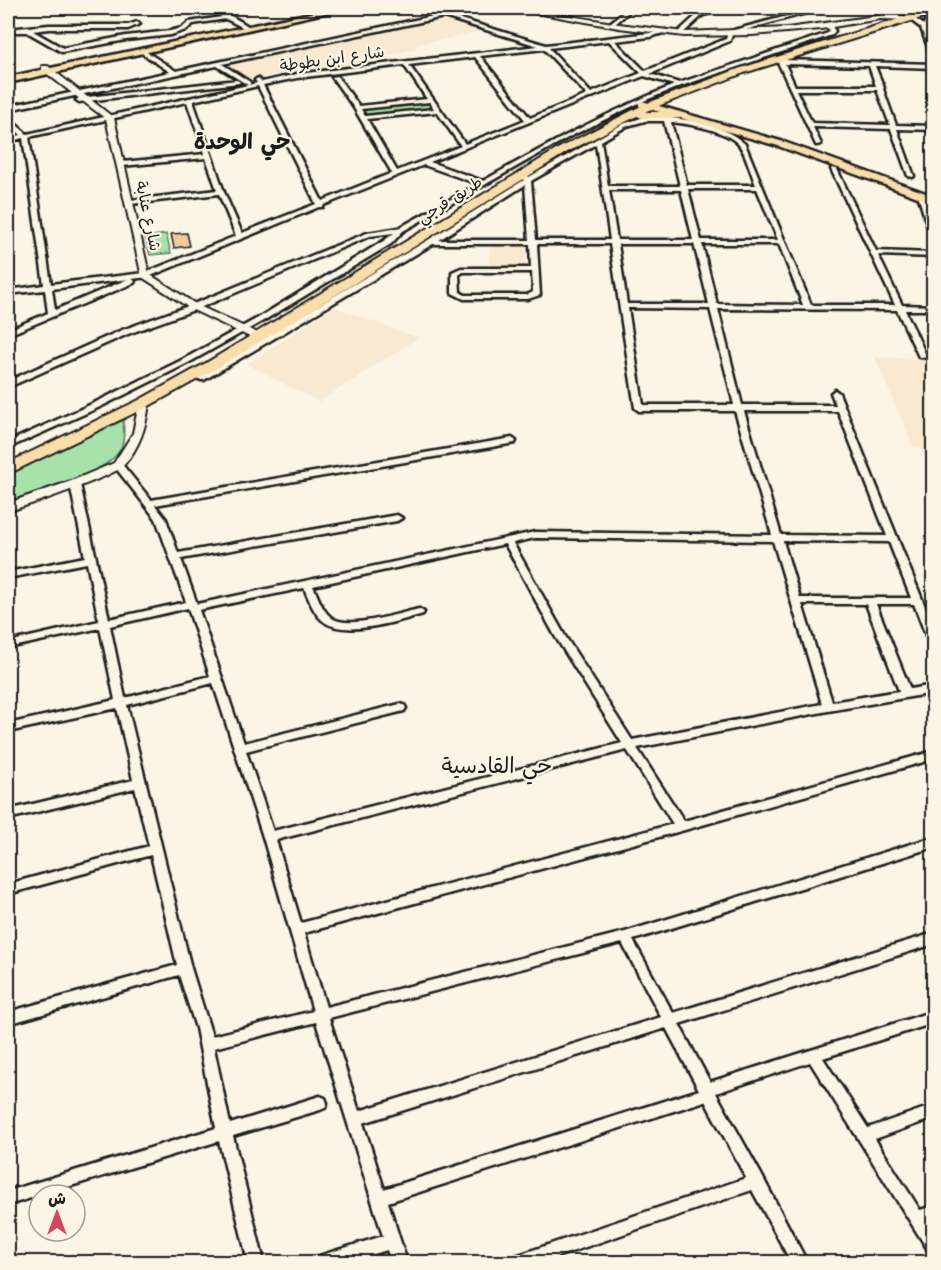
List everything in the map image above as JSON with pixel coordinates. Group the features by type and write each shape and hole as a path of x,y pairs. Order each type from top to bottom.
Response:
{"highway":[{"name":"طريق قرجي","path":"8,469 144,403 249,333 486,184 681,89 780,61 933,10"},
{"name":"طريق قرجي","path":"8,458 147,392 526,177 560,148 628,117 649,104 736,68 908,19"},
{"path":"681,89 684,108 695,115"},
{"path":"628,117 680,115"}],"main road":[{"path":"8,78 328,8"},
{"path":"47,69 142,51 246,26 343,8"},
{"path":"512,8 541,10 612,24 680,33 730,34 908,19"},
{"path":"47,69 110,118"},
{"path":"649,104 781,144 930,195"},
{"path":"649,104 695,115 737,132"},
{"name":"شارع عنابة","path":"110,118 145,275 194,307 249,333"},
{"path":"8,507 75,484 118,465 139,434 144,403"}],"street":[{"path":"209,8 218,9 246,26"},
{"path":"420,8 545,47 591,96"},
{"path":"612,24 630,8"},
{"path":"680,33 701,14 726,8"},
{"path":"8,333 145,275 321,206 728,40 730,34 821,8"},
{"path":"864,8 933,27"},
{"path":"8,108 82,96 175,73 443,16"},
{"path":"28,30 62,50 126,38 171,33 184,29 191,23 229,17"},
{"path":"908,19 927,22 933,18"},
{"path":"908,19 925,37 933,56"},
{"path":"8,31 49,27 128,27 137,24"},
{"path":"8,446 75,417 249,333 388,242 401,230 569,135 681,89 830,34 832,31 829,26"},
{"name":"شارع ابن بطوطة","path":"8,141 254,83 321,73 334,75 405,63 611,40 664,31"},
{"path":"611,40 645,74 681,89"},
{"path":"142,51 175,73"},
{"path":"476,55 530,120"},
{"path":"818,144 780,61 933,66"},
{"path":"405,63 464,146"},
{"path":"218,64 254,83 321,206"},
{"path":"871,64 911,176"},
{"path":"334,75 357,108 396,174"},
{"path":"82,96 254,83"},
{"path":"794,88 881,88"},
{"path":"189,99 221,192 240,237"},
{"path":"357,108 431,100"},
{"path":"362,118 438,110"},
{"path":"667,119 739,409 828,706"},
{"path":"201,378 431,242 526,177 625,125 639,121 667,119 737,132 808,307"},
{"path":"8,120 26,136 52,314"},
{"path":"810,125 933,128"},
{"path":"598,140 639,408 842,408"},
{"path":"122,164 209,156"},
{"path":"426,163 486,184"},
{"path":"834,169 922,355 933,356"},
{"path":"526,177 537,293 534,296 464,297 456,293 455,274 461,270 534,270"},
{"path":"605,188 759,187"},
{"path":"130,202 221,192"},
{"path":"930,195 933,234"},
{"path":"8,384 125,332 194,307 369,234 401,230"},
{"path":"415,241 781,242"},
{"path":"874,253 933,255"},
{"path":"8,292 145,275"},
{"path":"624,306 933,308"},
{"path":"835,393 933,643"},
{"path":"150,503 512,441"},
{"path":"118,465 150,503 160,519 176,557 269,837 321,1014 399,1263"},
{"path":"75,484 121,703 184,968 203,1028 224,1131 256,1263"},
{"path":"176,557 397,518"},
{"path":"8,645 535,535 891,539"},
{"path":"507,540 560,636 681,826"},
{"path":"8,575 91,559"},
{"path":"307,584 326,618 334,624 359,625 419,612"},
{"path":"869,600 906,694"},
{"path":"795,601 916,601"},
{"path":"8,728 121,703 216,678"},
{"path":"269,837 630,745 828,706 932,692"},
{"path":"240,748 400,708"},
{"path":"296,930 681,826 933,754"},
{"path":"8,815 140,783"},
{"path":"205,1044 625,937 933,842"},
{"path":"8,889 156,849"},
{"path":"625,937 799,1263"},
{"path":"354,1119 933,938"},
{"path":"8,1018 184,968"},
{"path":"379,1198 933,1017"},
{"path":"814,1056 933,1245"},
{"path":"8,1198 320,1103"},
{"path":"865,1136 933,1111"},
{"path":"521,1263 757,1181"},
{"path":"918,1218 933,1213"},
{"path":"325,1263 393,1241"}],"shaded area":[{"path":"445,18 489,30 414,45 417,48 387,56 397,61 248,78 224,65"},
{"path":"490,245 526,247 526,268 489,267"},
{"path":"334,307 418,338 319,402 247,364"},
{"path":"875,357 933,359 933,475 921,448 913,447"}],"green space":[{"path":"428,104 431,109 364,116 361,110"},
{"path":"166,234 171,253 150,255 145,237"},
{"path":"123,420 124,438 114,458 87,474 8,502 8,475"}],"building":[{"path":"187,233 190,246 174,248 171,234"}],"district":[{"name":"حي الوحدة","path":"242,142"},
{"name":"حي القادسية","path":"497,766"}]}
